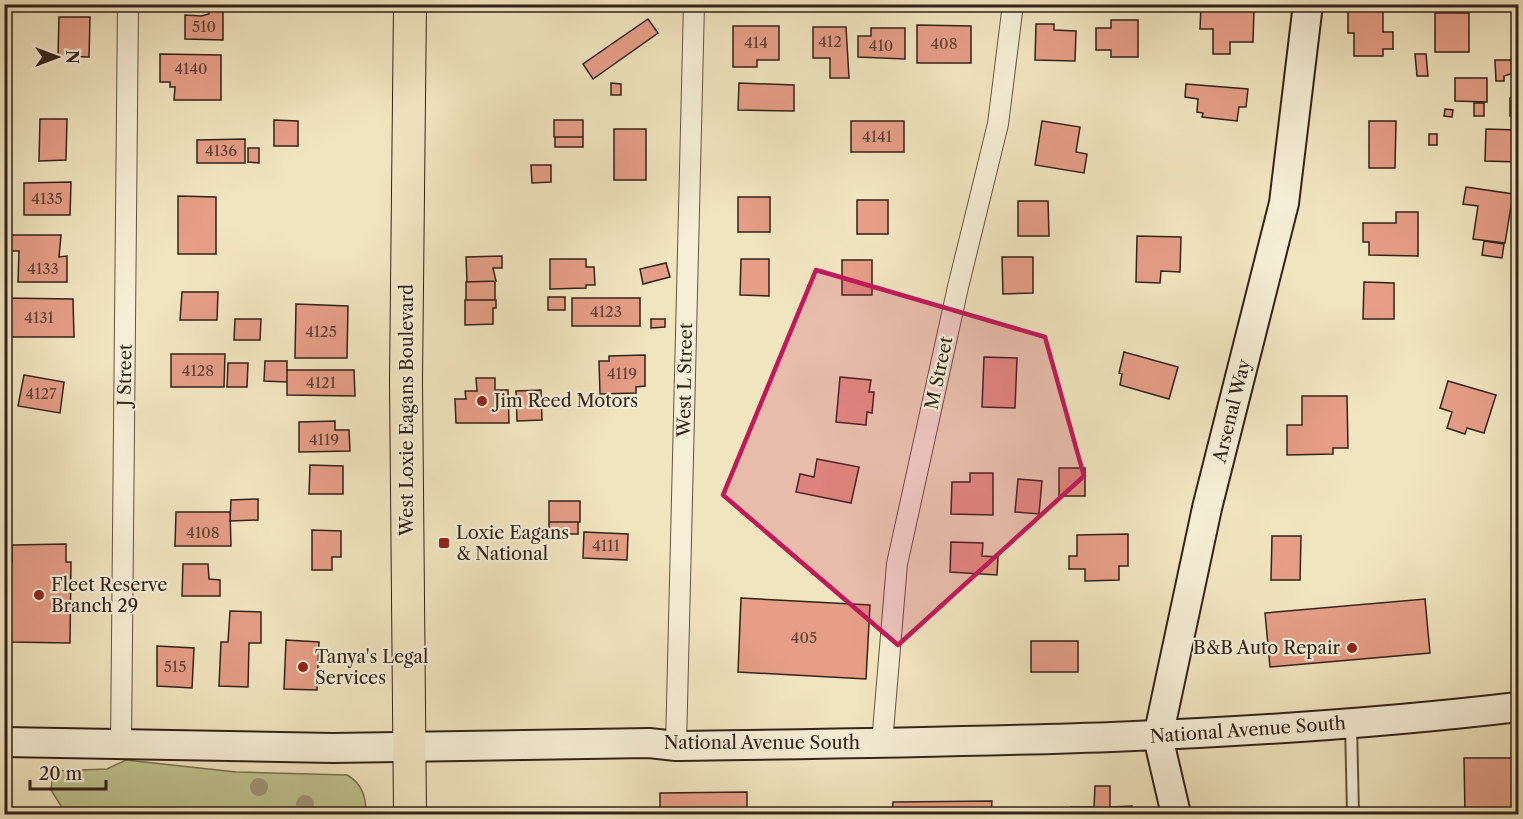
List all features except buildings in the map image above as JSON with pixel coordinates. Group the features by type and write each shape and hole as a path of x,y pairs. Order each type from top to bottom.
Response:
{"main road":[{"name":"West Loxie Eagans Boulevard","path":"410,4 406,381 410,814"},
{"name":"Arsenal Way","path":"1176,814 1158,736 1207,508 1284,203 1308,4"},
{"name":"National Avenue South","path":"4,742 121,746 409,747 649,743 676,746 882,743 1158,736 1433,717 1518,707"}],"street":[{"name":"J Street","path":"121,746 128,4"},
{"name":"M Street","path":"882,743 897,564 958,287 998,124 1012,4"},
{"name":"West L Street","path":"676,746 694,9"}],"lane":[{"path":"1351,723 1353,814"}],"highlighted area":[{"path":"816,270 1045,337 1084,476 898,645 723,495"}],"green space":[{"path":"126,760 236,772 347,775 360,787 366,814 66,814 51,790 53,771 107,769"}],"place":[{"name":"Jim Reed Motors","path":"482,401"},
{"name":"Loxie Eagans & National","path":"444,543"},
{"name":"Fleet Reserve Branch 29","path":"39,595"},
{"name":"B&B Auto Repair","path":"1352,648"},
{"name":"Tanya's Legal Services","path":"303,667"}]}
